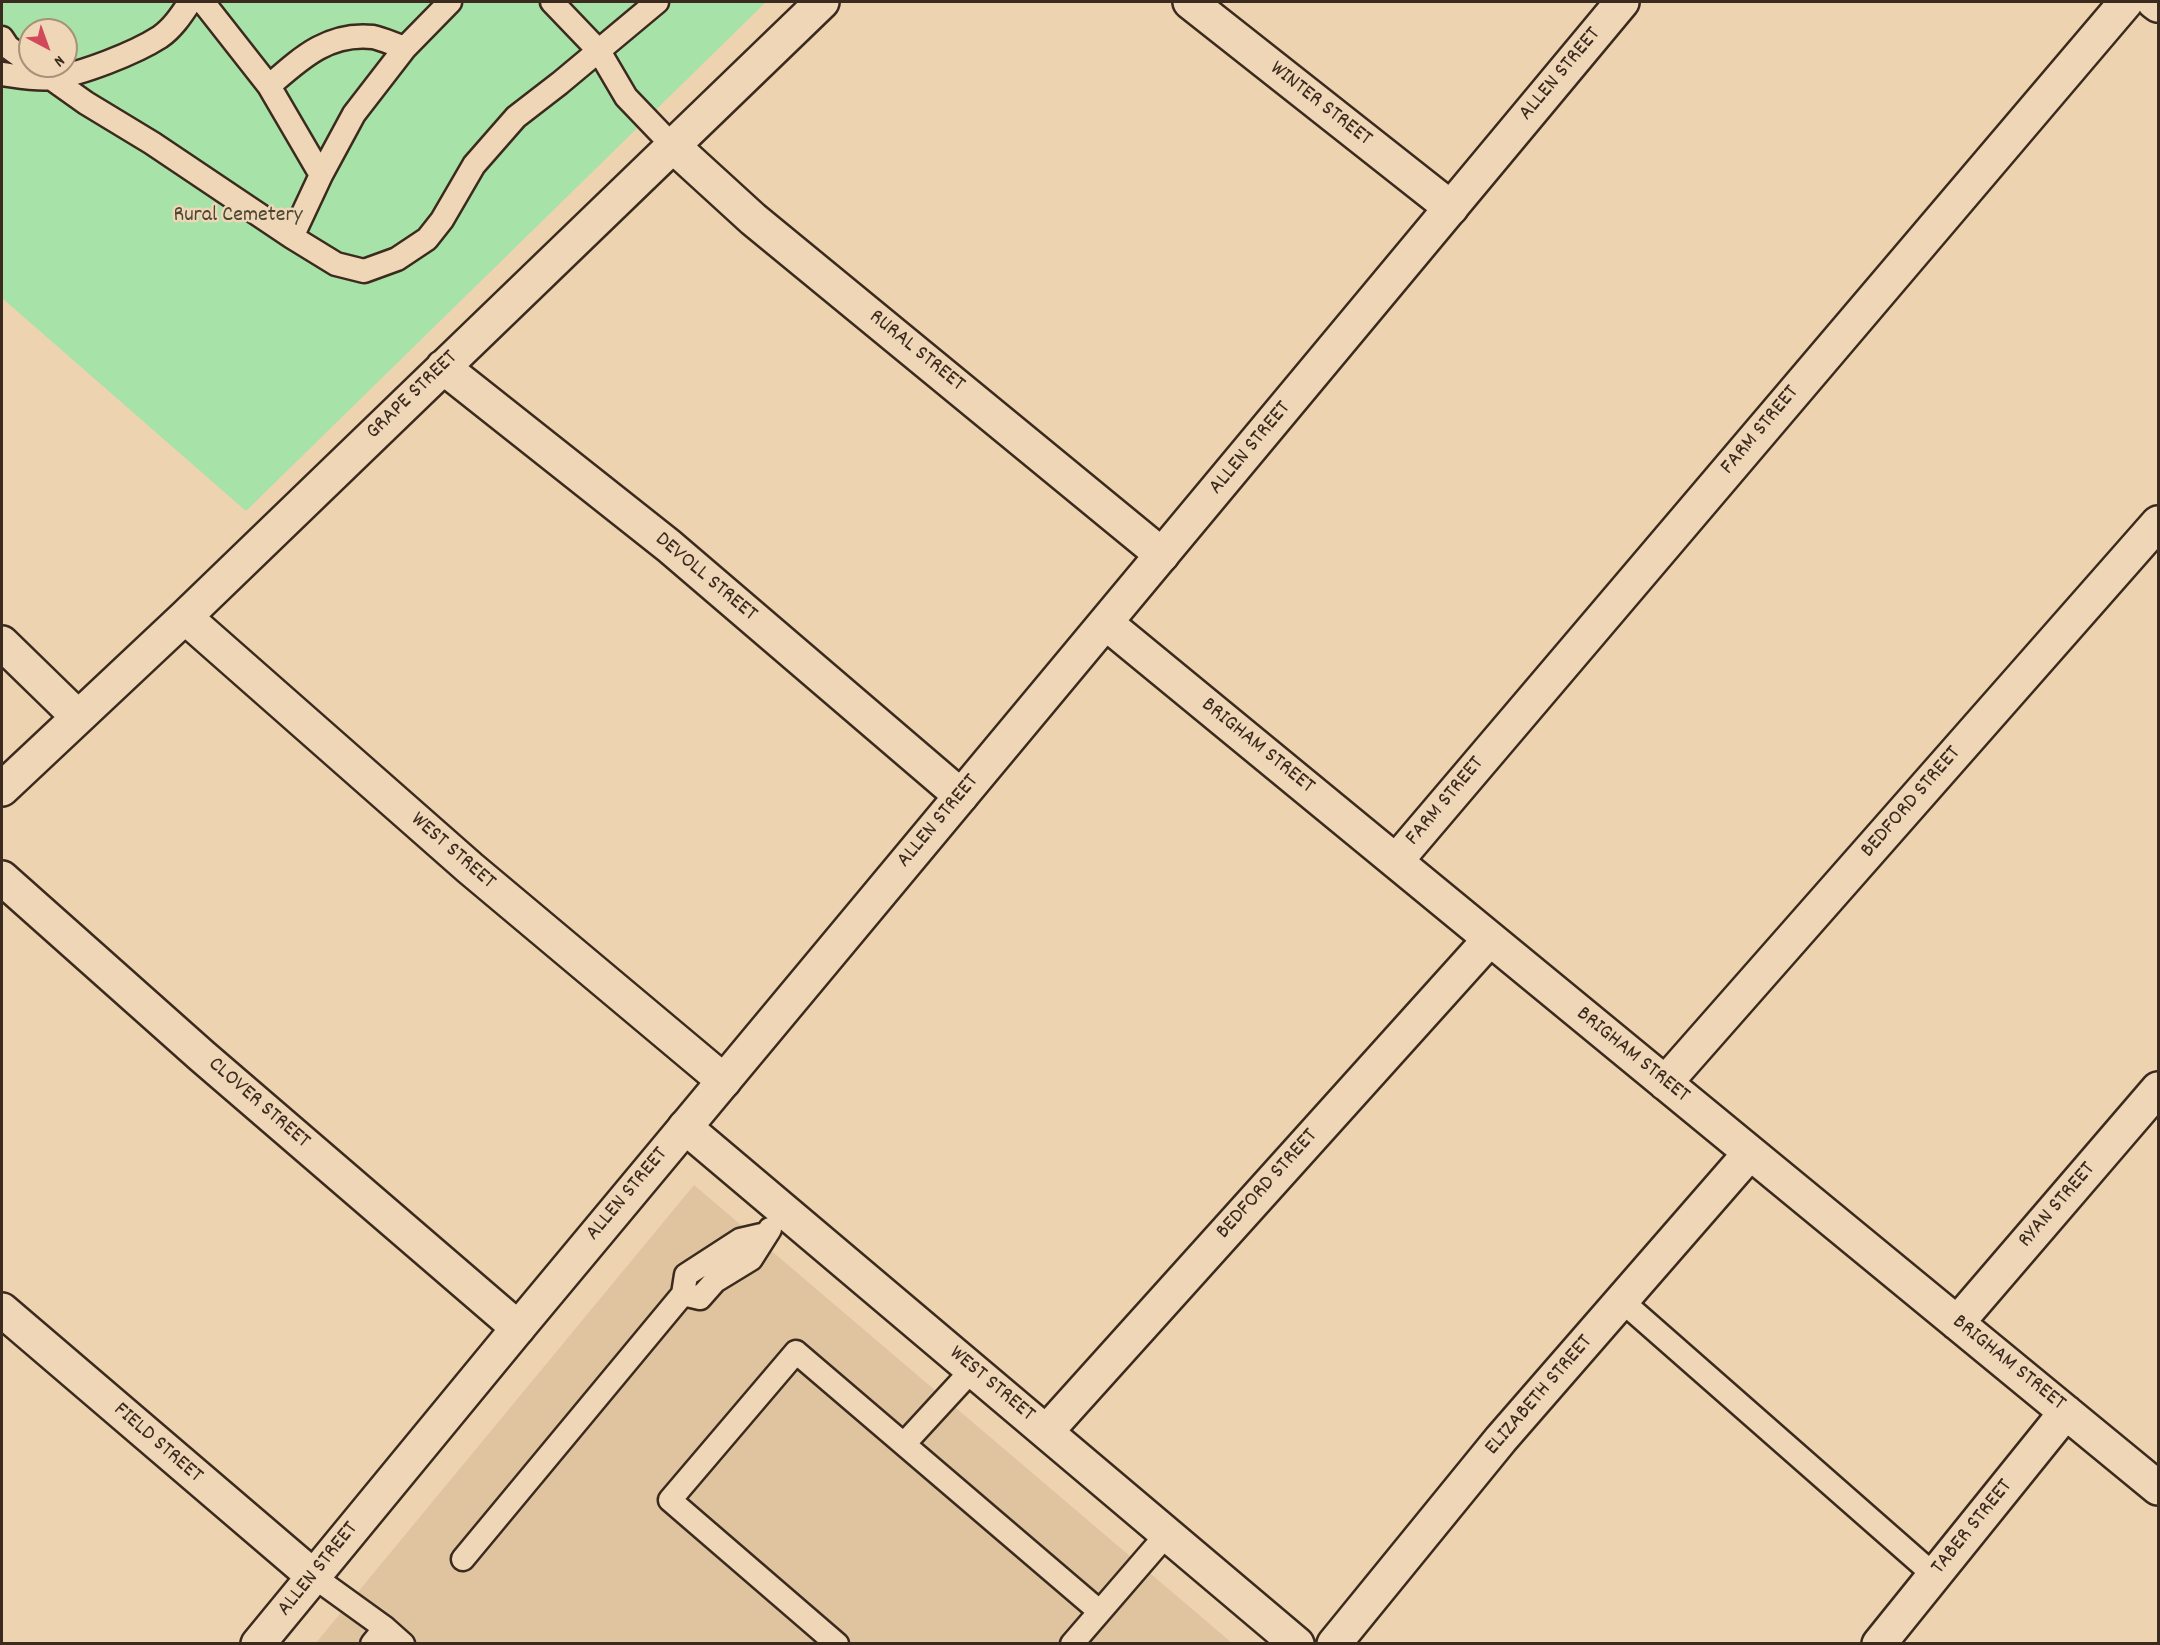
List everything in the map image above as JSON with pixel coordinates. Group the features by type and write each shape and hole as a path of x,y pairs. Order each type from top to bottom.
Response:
{"street":[{"name":"GRAPE STREET","path":"2,789 185,617 822,2"},
{"name":"WINTER STREET","path":"1190,2 1451,208"},
{"name":"ALLEN STREET","path":"258,1644 518,1328 1622,2"},
{"name":"FARM STREET","path":"1396,861 2126,2"},
{"path":"2154,2 2158,5"},
{"name":"RURAL STREET","path":"672,145 753,219 1162,555"},
{"name":"DEVOLL STREET","path":"443,367 669,546 961,796"},
{"name":"BEDFORD STREET","path":"1665,1083 2158,523"},
{"name":"WEST STREET","path":"185,617 470,868 724,1081"},
{"name":"BRIGHAM STREET","path":"1106,623 2158,1488"},
{"path":"7,658 78,717"},
{"name":"CLOVER STREET","path":"2,878 202,1056 518,1328"},
{"name":"BEDFORD STREET","path":"1046,1432 1490,939"},
{"name":"RYAN STREET","path":"1957,1323 2158,1089"},
{"name":"WEST STREET","path":"686,1127 776,1223 973,1370 1297,1644"},
{"name":"ELIZABETH STREET","path":"1334,1644 1501,1439 1750,1153"},
{"name":"FIELD STREET","path":"2,1310 313,1576"},
{"name":"TABER STREET","path":"1879,1644 2066,1412"}],"lane":[{"path":"78,68 98,66 162,36 190,2"},
{"path":"203,2 269,86 321,175"},
{"path":"292,237 321,175 354,114 405,48 450,2"},
{"path":"552,2 598,51 626,97 672,145"},
{"path":"51,78 86,103 231,194 292,237 336,264 364,271 397,259 427,239 442,220 474,165 516,117 657,2"},
{"path":"269,86 312,50 343,38 374,37 405,48"},
{"path":"2,38 8,47 18,54"},
{"path":"2,74 18,73"},
{"path":"463,1559 683,1294 686,1275 740,1240 776,1223"},
{"path":"1622,1301 1934,1575"},
{"path":"837,1644 670,1500 796,1352 1099,1611"},
{"path":"904,1444 973,1370"},
{"path":"1072,1644 1167,1534"},
{"path":"313,1576 378,1636 403,1644"}],"shaded area":[{"path":"694,1185 1232,1643 315,1644"}],"green space":[{"name":"Rural Cemetery","path":"2,2 766,2 246,511 2,298"}]}
